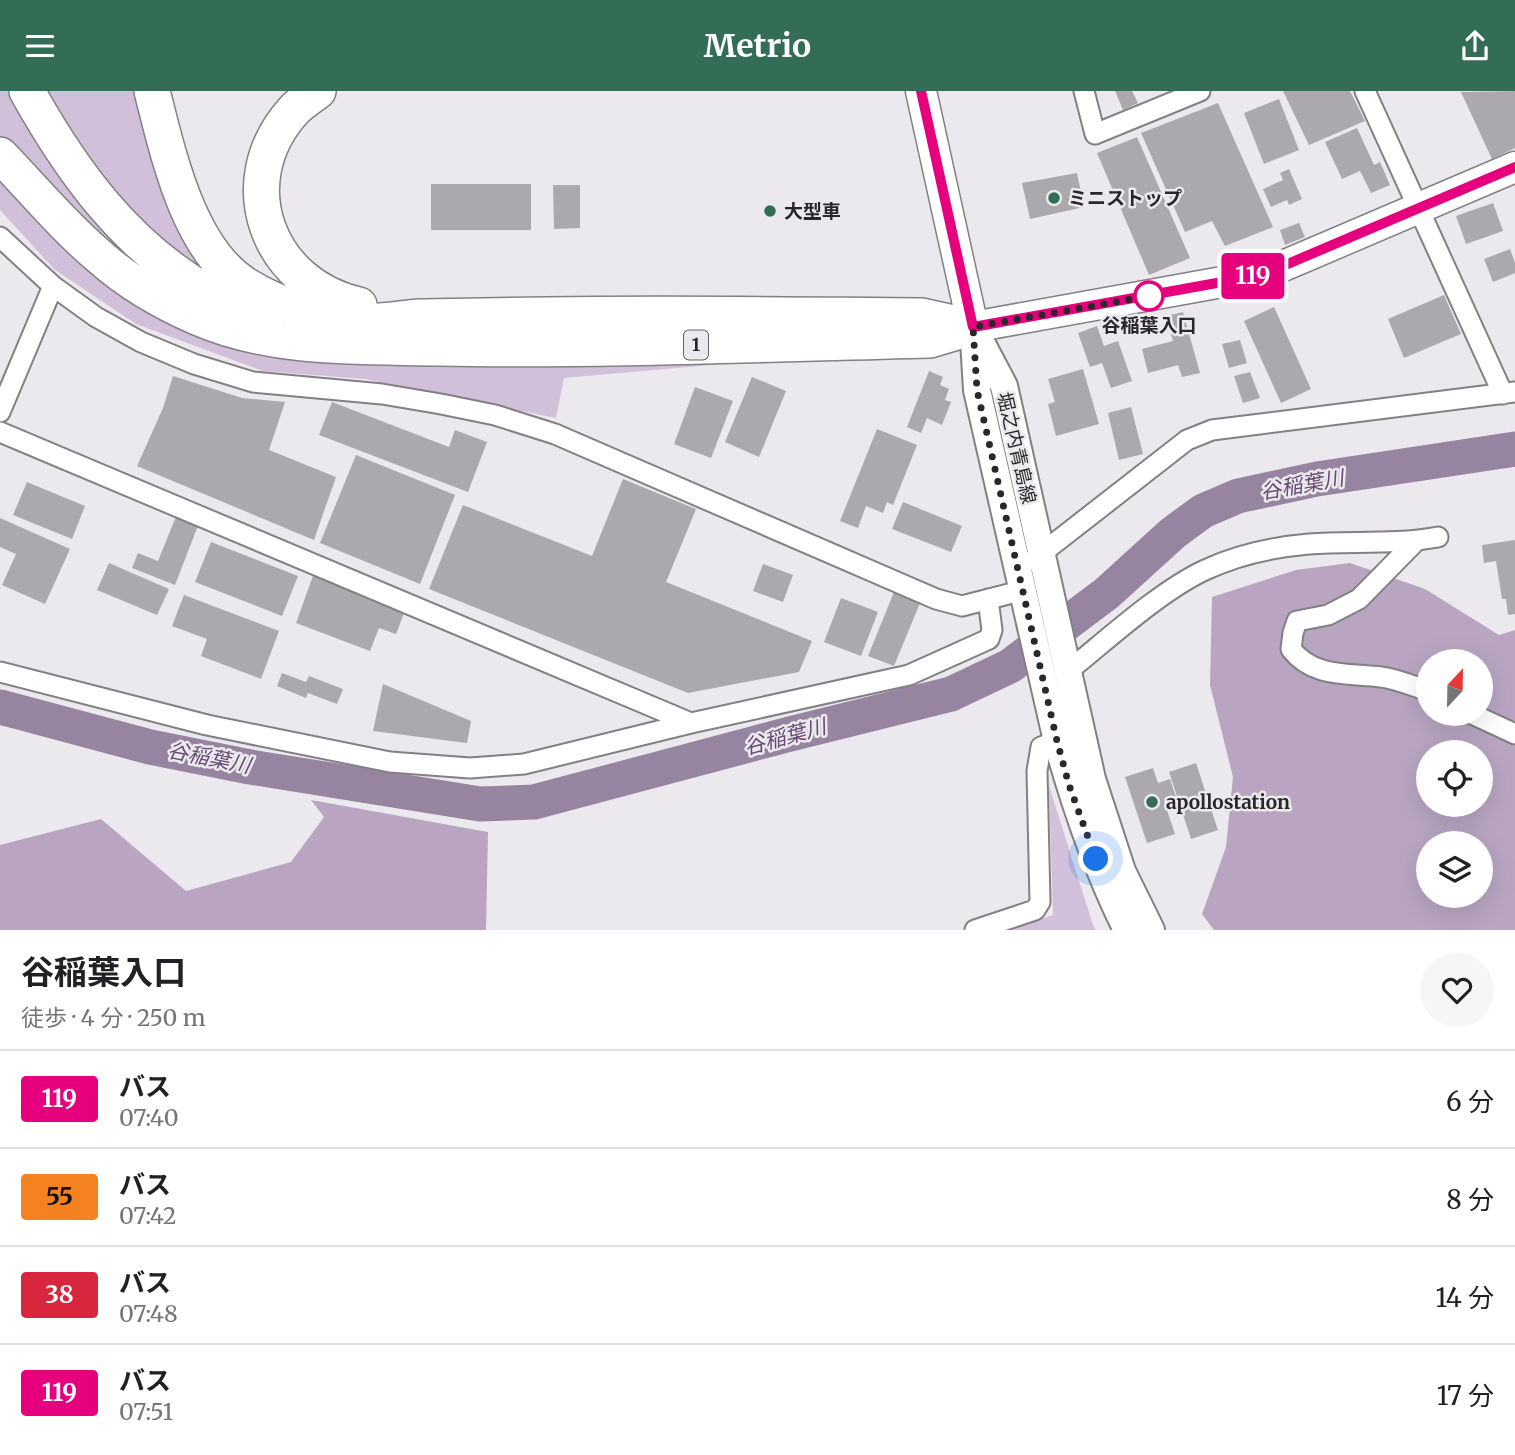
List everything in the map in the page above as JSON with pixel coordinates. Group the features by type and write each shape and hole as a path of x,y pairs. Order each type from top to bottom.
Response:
{"highway":[{"name":"1","path":"27,91 50,132 86,185 115,220 161,260 208,292 270,323 339,345"},
{"name":"1","path":"152,91 167,150 190,216 215,257 245,285 284,305 315,314 525,349 930,340 973,327"},
{"name":"1","path":"318,91 294,109 278,132 265,163 261,201 271,237 292,269 320,291 417,332"},
{"name":"1","path":"0,155 99,257 165,301 201,319 251,334 297,342 339,345 417,332 617,314 922,316 973,327"}],"main road":[{"path":"921,91 973,327 1250,277 1283,266 1515,167"},
{"name":"堀之内青島線","path":"973,327 1004,386 1052,604 1057,666 1057,741 1069,785 1121,928"},
{"name":"堀之内青島線","path":"973,327 977,390 1031,621 1057,666 1122,871 1151,930"}],"street":[{"path":"1084,91 1095,134 1200,91"},
{"path":"0,237 53,286 96,317 141,342 194,364 253,382 382,394 495,415 555,434 936,599 962,605 988,599 1021,581 1041,554 1187,440 1212,430 1509,393 1365,91"},
{"path":"0,412 53,286"},
{"path":"0,432 691,723"},
{"path":"1057,666 1202,571 1231,559 1310,544 1416,541 1438,537"},
{"path":"1416,541 1359,599 1328,615 1297,621 1291,649 1299,659 1315,669 1336,674 1384,677 1416,687"},
{"path":"0,672 207,726 390,762 470,768 524,764 691,723 909,675 989,639 992,631 988,599"},
{"path":"1493,724 1515,734"},
{"path":"975,930 1035,911 1040,902 1037,771 1041,747 1057,741"}],"shaded area":[{"path":"0,91 19,91 203,296 136,276 0,145"},
{"path":"44,91 141,91 234,286 180,266 99,191"},
{"path":"0,169 249,345 756,361 564,378 556,418 365,379 263,371 136,324 55,270 0,210"},
{"path":"1350,563 1425,589 1499,635 1515,630 1515,930 1214,930 1202,914 1226,847 1233,777 1210,685 1212,597 1296,570"},
{"path":"1049,786 1096,930 1008,930 1053,915"},
{"path":"311,800 488,832 486,930 0,930 0,845 101,819 186,891 291,862 324,817"}],"building":[{"path":"1115,91 1132,91 1138,103 1123,110"},
{"path":"1283,91 1350,91 1365,121 1309,145"},
{"path":"1515,91 1515,148 1492,159 1461,92"},
{"path":"1279,99 1299,150 1264,164 1244,113"},
{"path":"1218,103 1273,227 1225,246 1212,221 1185,232 1141,133"},
{"path":"1357,128 1374,165 1380,162 1390,185 1371,193 1360,171 1342,179 1325,142"},
{"path":"1137,137 1190,258 1149,275 1097,153"},
{"path":"1289,169 1302,199 1289,205 1287,200 1271,207 1263,189 1283,180 1280,173"},
{"path":"1077,173 1084,207 1030,219 1022,183"},
{"path":"431,184 531,184 531,230 431,230"},
{"path":"553,185 580,185 580,228 554,229"},
{"path":"1493,203 1503,231 1466,244 1456,216"},
{"path":"1299,223 1305,237 1285,245 1280,230"},
{"path":"1510,249 1515,273 1493,282 1484,259"},
{"path":"1444,295 1461,334 1404,358 1388,319"},
{"path":"1274,307 1311,389 1281,403 1244,321"},
{"path":"1183,312 1200,373 1182,377 1178,365 1148,373 1142,349 1173,341 1166,316"},
{"path":"1097,326 1104,346 1118,341 1132,381 1111,388 1102,363 1090,367 1078,333"},
{"path":"1240,340 1247,363 1229,368 1222,344"},
{"path":"1083,369 1099,424 1056,436 1048,404 1055,402 1048,379"},
{"path":"929,371 943,377 940,385 949,389 945,400 951,402 942,425 927,418 921,433 907,427"},
{"path":"1250,372 1260,398 1243,403 1234,376"},
{"path":"173,376 242,398 285,402 269,450 336,477 314,540 137,466 163,408"},
{"path":"752,377 786,391 759,457 725,442"},
{"path":"695,387 733,401 711,458 674,444"},
{"path":"332,402 449,447 455,430 487,442 468,492 319,435"},
{"path":"1131,407 1143,454 1119,460 1108,413"},
{"path":"877,429 917,445 893,505 887,502 883,513 866,506 858,528 840,521"},
{"path":"356,455 455,495 420,584 320,543"},
{"path":"623,479 696,509 666,582 812,641 799,672 688,693 429,589 463,505 592,556"},
{"path":"27,482 85,506 72,539 13,515"},
{"path":"903,502 962,526 951,552 892,529"},
{"path":"177,514 199,523 175,585 132,568 138,553 158,561"},
{"path":"0,518 70,549 45,604 2,585 16,554 0,547"},
{"path":"1515,540 1515,614 1508,615 1506,599 1502,599 1496,561 1484,563 1482,545"},
{"path":"211,542 298,576 282,616 195,582"},
{"path":"109,563 169,589 157,615 97,590"},
{"path":"763,564 793,575 783,602 753,591"},
{"path":"314,573 406,608 396,634 379,628 370,651 296,623"},
{"path":"894,592 920,603 894,666 868,656"},
{"path":"184,595 279,631 261,679 201,656 207,639 172,626"},
{"path":"841,598 878,612 861,656 824,642"},
{"path":"282,673 306,682 309,676 343,689 337,704 308,693 306,698 277,686"},
{"path":"383,684 471,721 467,743 373,731"},
{"path":"1196,763 1218,830 1191,839 1169,772"},
{"path":"1153,768 1158,783 1170,779 1176,797 1164,801 1175,834 1147,843 1125,777"}],"waterway":[{"name":"谷稲葉川","path":"0,707 150,747 250,767 480,804 534,802 951,694 1010,666 1107,593 1173,533 1203,511 1238,496 1317,479 1515,449"}],"bus line":[{"name":"119","path":"921,91 973,327 1250,277 1283,266 1515,167"}],"place":[{"name":"ミニストップ","path":"1054,198"},
{"name":"大型車","path":"770,211"},
{"name":"谷稲葉入口","path":"1149,296"},
{"name":"apollostation","path":"1152,802"}],"route":[{"path":"1096,859 1069,785 1057,741 977,390 973,327 1149,296"}]}
